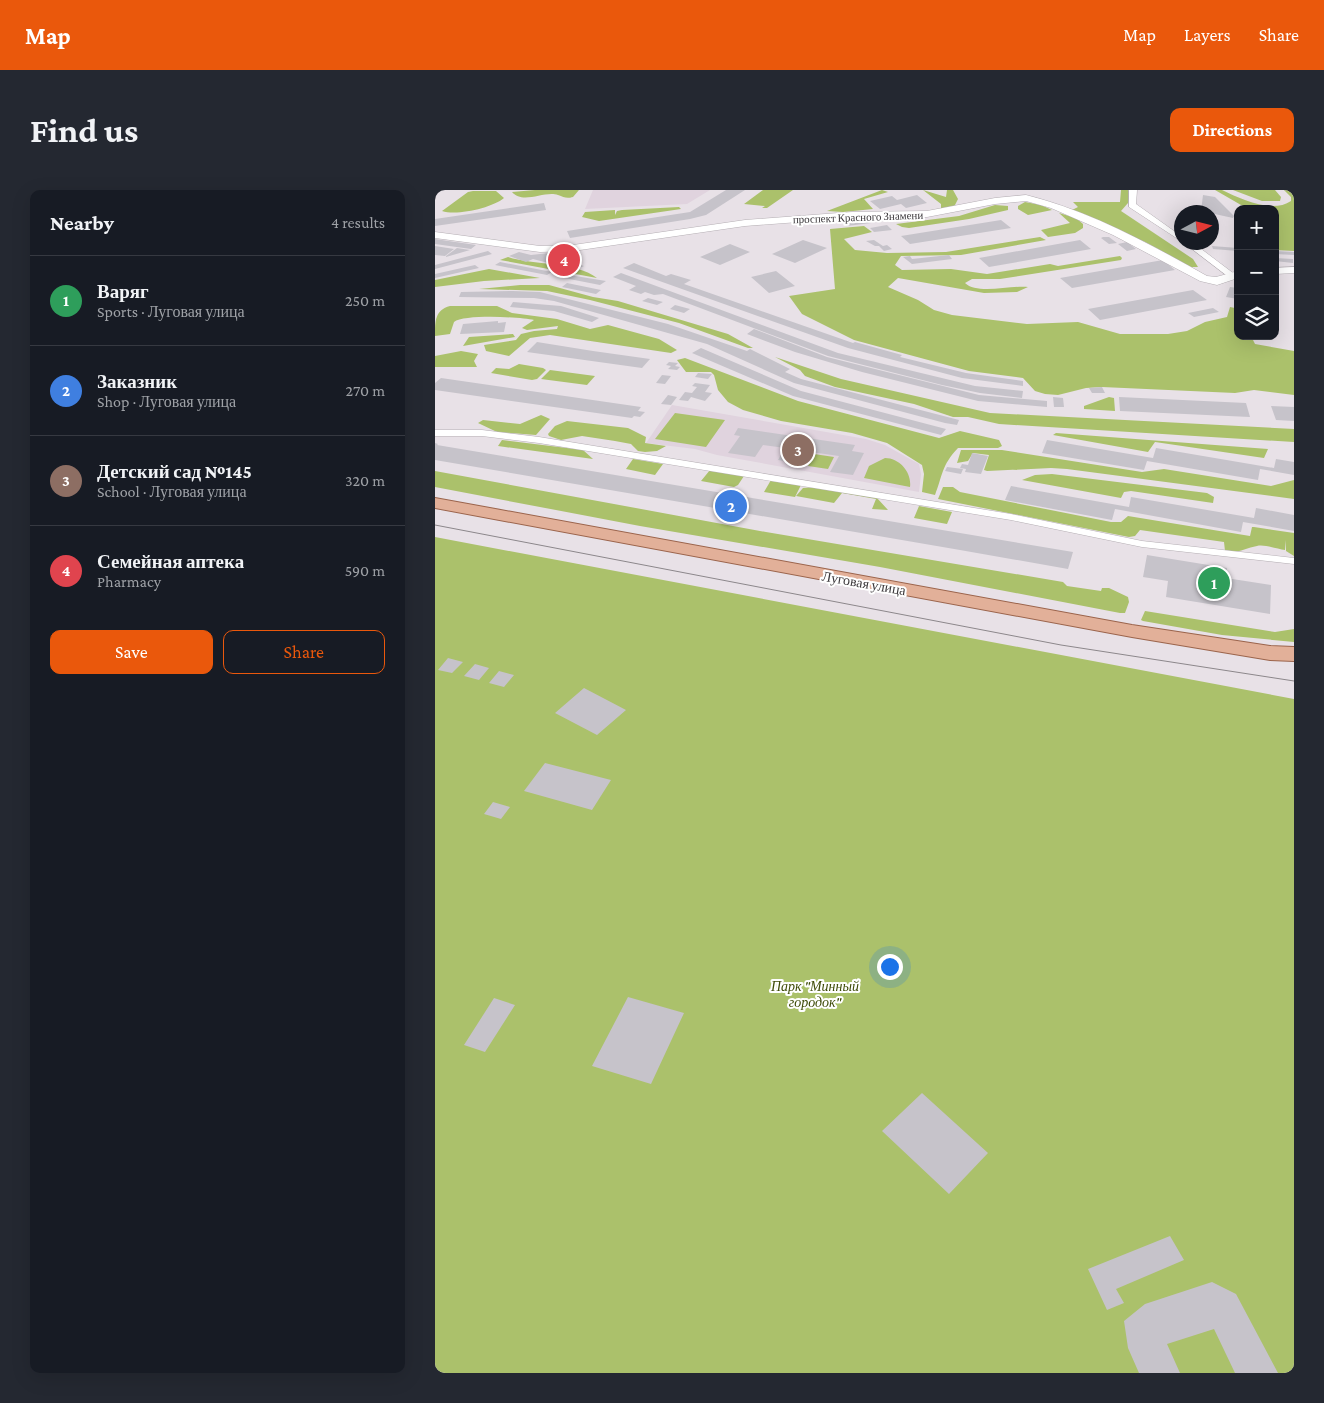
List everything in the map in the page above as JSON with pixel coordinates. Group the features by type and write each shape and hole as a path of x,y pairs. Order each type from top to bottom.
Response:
{"main road":[{"name":"проспект Красного Знамени","path":"435,235 540,249 573,248 745,222 843,215 927,214 995,201 1026,198 1055,206 1117,233 1157,252 1204,279 1217,281 1234,275"},
{"path":"1279,271 1294,270"},
{"name":"Луговая улица","path":"435,503 1123,629 1270,653 1294,654"}],"street":[{"path":"1133,190 1132,205 1174,234"},
{"path":"1198,250 1234,274"},
{"path":"435,433 482,433 539,440 1011,517 1142,544 1294,561"}],"shaded area":[{"path":"593,190 710,190 687,204 585,209"},
{"path":"672,405 866,439 885,445 919,464 921,474 919,492 717,455 695,449 646,443"}],"green space":[{"path":"579,190 573,197 569,198 553,194 522,197 512,192"},
{"path":"763,190 793,190 767,208 762,208 765,206 744,204"},
{"path":"882,190 888,192 864,199 873,209 843,212 827,211"},
{"path":"923,190 946,197 947,190 953,190 958,199 954,207 941,209 941,204"},
{"path":"1121,190 1128,190 1130,193 1128,203 1121,211 1174,246 1174,250 1180,250 1193,259 1198,267 1191,267 1145,242 1072,210 1078,207 1073,202 1120,202"},
{"path":"1215,190 1222,190 1262,205 1241,205"},
{"path":"1233,190 1275,190 1281,197 1280,201 1262,201"},
{"path":"1284,190 1294,190 1294,251 1279,250 1279,206 1291,201 1291,197"},
{"path":"496,191 504,198 491,205 465,212 442,211 468,192"},
{"path":"1025,202 1041,205 1052,210 1028,215 1018,209 1018,206"},
{"path":"995,205 1008,206 1008,210 969,219 909,228 896,224 959,216"},
{"path":"679,207 681,209 599,221 582,217 585,212 615,210 615,215 617,211 622,210"},
{"path":"1059,213 1076,218 1083,224 1083,228 1075,233 1048,237 1041,230 1070,223"},
{"path":"864,226 872,232 844,239 855,250 887,253 946,252 1040,237 1046,240 961,255 901,256 895,265 902,270 951,269 987,274 1050,264 1058,266 1120,256 1121,260 1000,279 972,279 965,283 970,287 986,289 1028,287 1017,292 984,293 898,278 888,287 918,300 934,310 952,315 1027,324 1078,322 1120,334 1168,334 1187,331 1205,322 1227,317 1230,307 1234,308 1234,340 1253,340 1255,344 1294,351 1294,395 1254,390 1235,393 1102,387 1086,388 1058,395 1045,394 1035,391 1023,378 969,371 854,340 802,314 789,296 835,289 830,229"},
{"path":"508,257 566,266 578,269 597,278 500,260"},
{"path":"489,269 540,278 484,281 435,287 435,280"},
{"path":"520,285 549,285 593,297 618,301 728,334 753,348 748,348 679,323 590,300 547,291 479,289"},
{"path":"450,306 497,306 512,313 557,319 590,329 608,325 659,339 677,350 671,353 550,335 530,338 509,356 486,351 484,345 516,340 521,334 557,329 558,326 527,330 522,328 534,320 480,317 460,319 454,322 450,334 435,336 436,321 439,313"},
{"path":"513,334 515,337 463,346 469,337"},
{"path":"461,351 478,354 474,361 477,367 435,367 435,356"},
{"path":"775,357 841,379 990,413 1294,429 1294,442 999,424 968,417 953,417 914,404 835,387 805,376 800,370"},
{"path":"685,358 798,401 939,438 960,431 999,440 1002,446 998,448 958,448 945,466 935,495 922,492 924,474 922,465 887,443 852,433 781,421 743,410 728,402 718,390 714,375 711,372 686,372 677,360"},
{"path":"519,364 546,370 537,379 532,380 491,373 496,368 509,369"},
{"path":"550,370 595,376 587,385 541,379"},
{"path":"1109,397 1114,398 1115,411 1084,409 1084,406"},
{"path":"675,413 725,420 706,447 655,439"},
{"path":"541,415 550,419 536,435 497,432 478,423 483,420 520,424"},
{"path":"567,421 628,428 646,437 645,443 666,446 657,451 645,452 638,451 631,444 615,441 582,436 561,440 549,436 548,434 555,426"},
{"path":"1056,433 1268,449 1264,458 1155,442 1148,452 1053,435"},
{"path":"502,440 583,450 593,459 498,446"},
{"path":"961,450 1002,450 1142,472 1164,469 1271,486 1294,480 1294,499 1067,469 987,471 984,470 989,455 973,453 968,461 957,463"},
{"path":"814,454 834,457 828,469 808,466"},
{"path":"885,458 896,461 904,467 909,477 910,487 864,478 869,466"},
{"path":"633,459 663,464 655,475 626,469"},
{"path":"710,470 744,476 738,485 734,487 701,481"},
{"path":"435,471 766,532 1063,582 1067,586 1101,591 1102,588 1109,588 1128,597 1129,602 1125,613 1120,613 880,567 640,526 435,487"},
{"path":"1052,474 1207,493 1214,497 1213,503 1131,491 1124,492 1121,498 1022,480 1035,475"},
{"path":"771,480 801,485 795,497 764,492"},
{"path":"816,487 877,498 888,510 872,509 876,499 842,493 834,503 796,496 803,488"},
{"path":"943,487 953,487 960,492 1111,522 1121,522 1128,516 1250,536 1252,527 1294,533 1294,556 1286,551 1286,540 1285,550 1260,546 1229,552 1225,551 1224,542 1140,530 1135,536 1129,537 938,499"},
{"path":"919,506 952,512 947,524 914,518"},
{"name":"Парк \"Минный городок\"","path":"435,537 1294,699 1294,1373 435,1373"},
{"path":"1145,611 1275,632 1294,629 1294,642 1222,635 1143,621 1141,620"}],"building":[{"path":"726,190 745,190 706,215 570,238 567,231 690,212"},
{"path":"917,195 927,203 906,208 901,204 880,209 870,201 892,196 897,200"},
{"path":"1203,195 1215,197 1234,216 1233,218 1219,215 1219,205 1202,205"},
{"path":"544,203 546,210 435,226 435,219"},
{"path":"862,218 871,223 847,226 842,220"},
{"path":"1001,220 1011,228 910,244 901,236"},
{"path":"887,225 892,230 874,232 870,228"},
{"path":"1109,237 1117,243 1109,244 1101,238"},
{"path":"435,239 476,245 471,249 435,244"},
{"path":"803,240 827,248 795,263 772,254"},
{"path":"874,240 892,249 884,251 879,246 866,241"},
{"path":"1080,240 1091,249 989,267 979,258"},
{"path":"1127,242 1136,249 1127,251 1118,244"},
{"path":"730,244 750,252 720,265 700,257"},
{"path":"435,246 454,249 445,256 435,255"},
{"path":"1219,247 1234,248 1234,251 1219,249"},
{"path":"457,248 470,250 446,257 446,256"},
{"path":"488,251 492,254 435,269 435,265"},
{"path":"1279,251 1294,252 1294,255 1279,254"},
{"path":"519,252 531,255 549,253 580,262 577,264 584,266 577,269 556,262 552,264 533,259 526,262 509,256"},
{"path":"949,255 952,259 912,264 903,257 910,256 912,259"},
{"path":"1279,258 1293,259 1293,263 1279,261"},
{"path":"1163,260 1175,270 1072,288 1060,278"},
{"path":"500,262 552,272 547,275 495,265"},
{"path":"634,263 666,276 671,274 691,280 684,284 853,343 966,373 1023,381 1023,386 962,378 848,348 623,268"},
{"path":"475,265 479,268 435,278 435,274"},
{"path":"776,271 795,286 769,293 751,277"},
{"path":"621,273 838,353 975,386 1023,391 1022,398 980,393 942,385 828,356 663,294 654,295 645,292 641,294 629,290 636,286 613,277"},
{"path":"563,274 606,281 600,285 559,277"},
{"path":"567,283 601,290 596,294 562,287"},
{"path":"1230,287 1234,288 1234,298 1226,297"},
{"path":"1193,290 1207,300 1100,320 1088,309"},
{"path":"461,292 540,292 668,324 747,351 750,349 790,369 785,372 801,379 959,420 957,425 945,423 794,383 707,344 554,301 534,298 459,297"},
{"path":"648,298 663,302 657,305 642,301"},
{"path":"513,302 561,306 599,318 592,322 554,311 510,307"},
{"path":"675,305 690,309 684,313 670,309"},
{"path":"1213,308 1219,312 1194,317 1188,313"},
{"path":"498,321 498,323 506,322 504,332 460,334 463,324"},
{"path":"754,329 827,357 979,395 1047,401 1047,407 978,401 862,372 795,352 747,334"},
{"path":"537,342 650,359 642,368 527,352"},
{"path":"701,348 801,391 946,429 941,435 793,396 692,353"},
{"path":"669,362 678,363 675,366 680,367 677,370 668,369 671,366 666,365"},
{"path":"698,373 712,374 708,379 695,377"},
{"path":"662,375 671,376 665,384 656,383"},
{"path":"441,378 641,407 638,411 645,412 640,417 634,416 632,418 435,390 435,383"},
{"path":"695,383 710,385 705,392 712,393 705,401 691,397 688,401 679,400 685,392 692,393 697,387 692,386"},
{"path":"1102,387 1105,393 1092,393 1089,388"},
{"path":"668,395 677,397 671,405 661,404"},
{"path":"1053,397 1063,398 1064,407 1054,407"},
{"path":"1119,397 1246,403 1250,417 1120,411"},
{"path":"1271,406 1294,407 1294,421 1276,420"},
{"path":"738,428 855,445 852,451 864,453 853,475 830,472 839,456 811,452 804,464 778,460 785,448 763,445 755,457 728,453 740,436 734,435"},
{"path":"1047,440 1153,458 1156,448 1274,468 1276,459 1294,462 1294,475 1260,469 1258,480 1147,461 1144,470 1042,453"},
{"path":"435,443 437,445 1073,552 1068,569 435,460"},
{"path":"972,453 988,456 981,474 965,472 966,469 960,468 962,464 968,465"},
{"path":"947,467 963,469 961,474 945,471"},
{"path":"1011,486 1129,507 1131,497 1254,518 1256,508 1294,515 1294,531 1243,522 1241,532 1115,509 1112,520 1005,500"},
{"path":"1147,555 1227,568 1226,578 1271,585 1270,614 1166,597 1168,581 1143,577"},
{"path":"448,658 463,662 452,673 438,670"},
{"path":"475,664 489,668 479,680 464,676"},
{"path":"499,671 514,675 504,687 489,683"},
{"path":"584,688 626,710 597,735 555,713"},
{"path":"545,763 611,780 592,810 524,791"},
{"path":"493,802 510,807 501,819 484,814"},
{"path":"628,997 684,1013 651,1084 592,1066"},
{"path":"494,998 515,1005 485,1052 464,1045"},
{"path":"922,1093 988,1153 949,1194 882,1131"},
{"path":"1170,1236 1184,1260 1116,1289 1124,1303 1107,1310 1088,1269"},
{"path":"1212,1282 1236,1294 1278,1373 1235,1373 1214,1329 1167,1344 1180,1373 1139,1373 1128,1348 1124,1321 1145,1304"}],"tram line":[{"path":"435,525 1061,645 1294,681"}],"place":[{"name":"Семейная аптека","path":"564,260"},
{"name":"Детский сад №145","path":"798,450"},
{"name":"Заказник","path":"731,506"},
{"name":"Варяг","path":"1214,583"}]}
